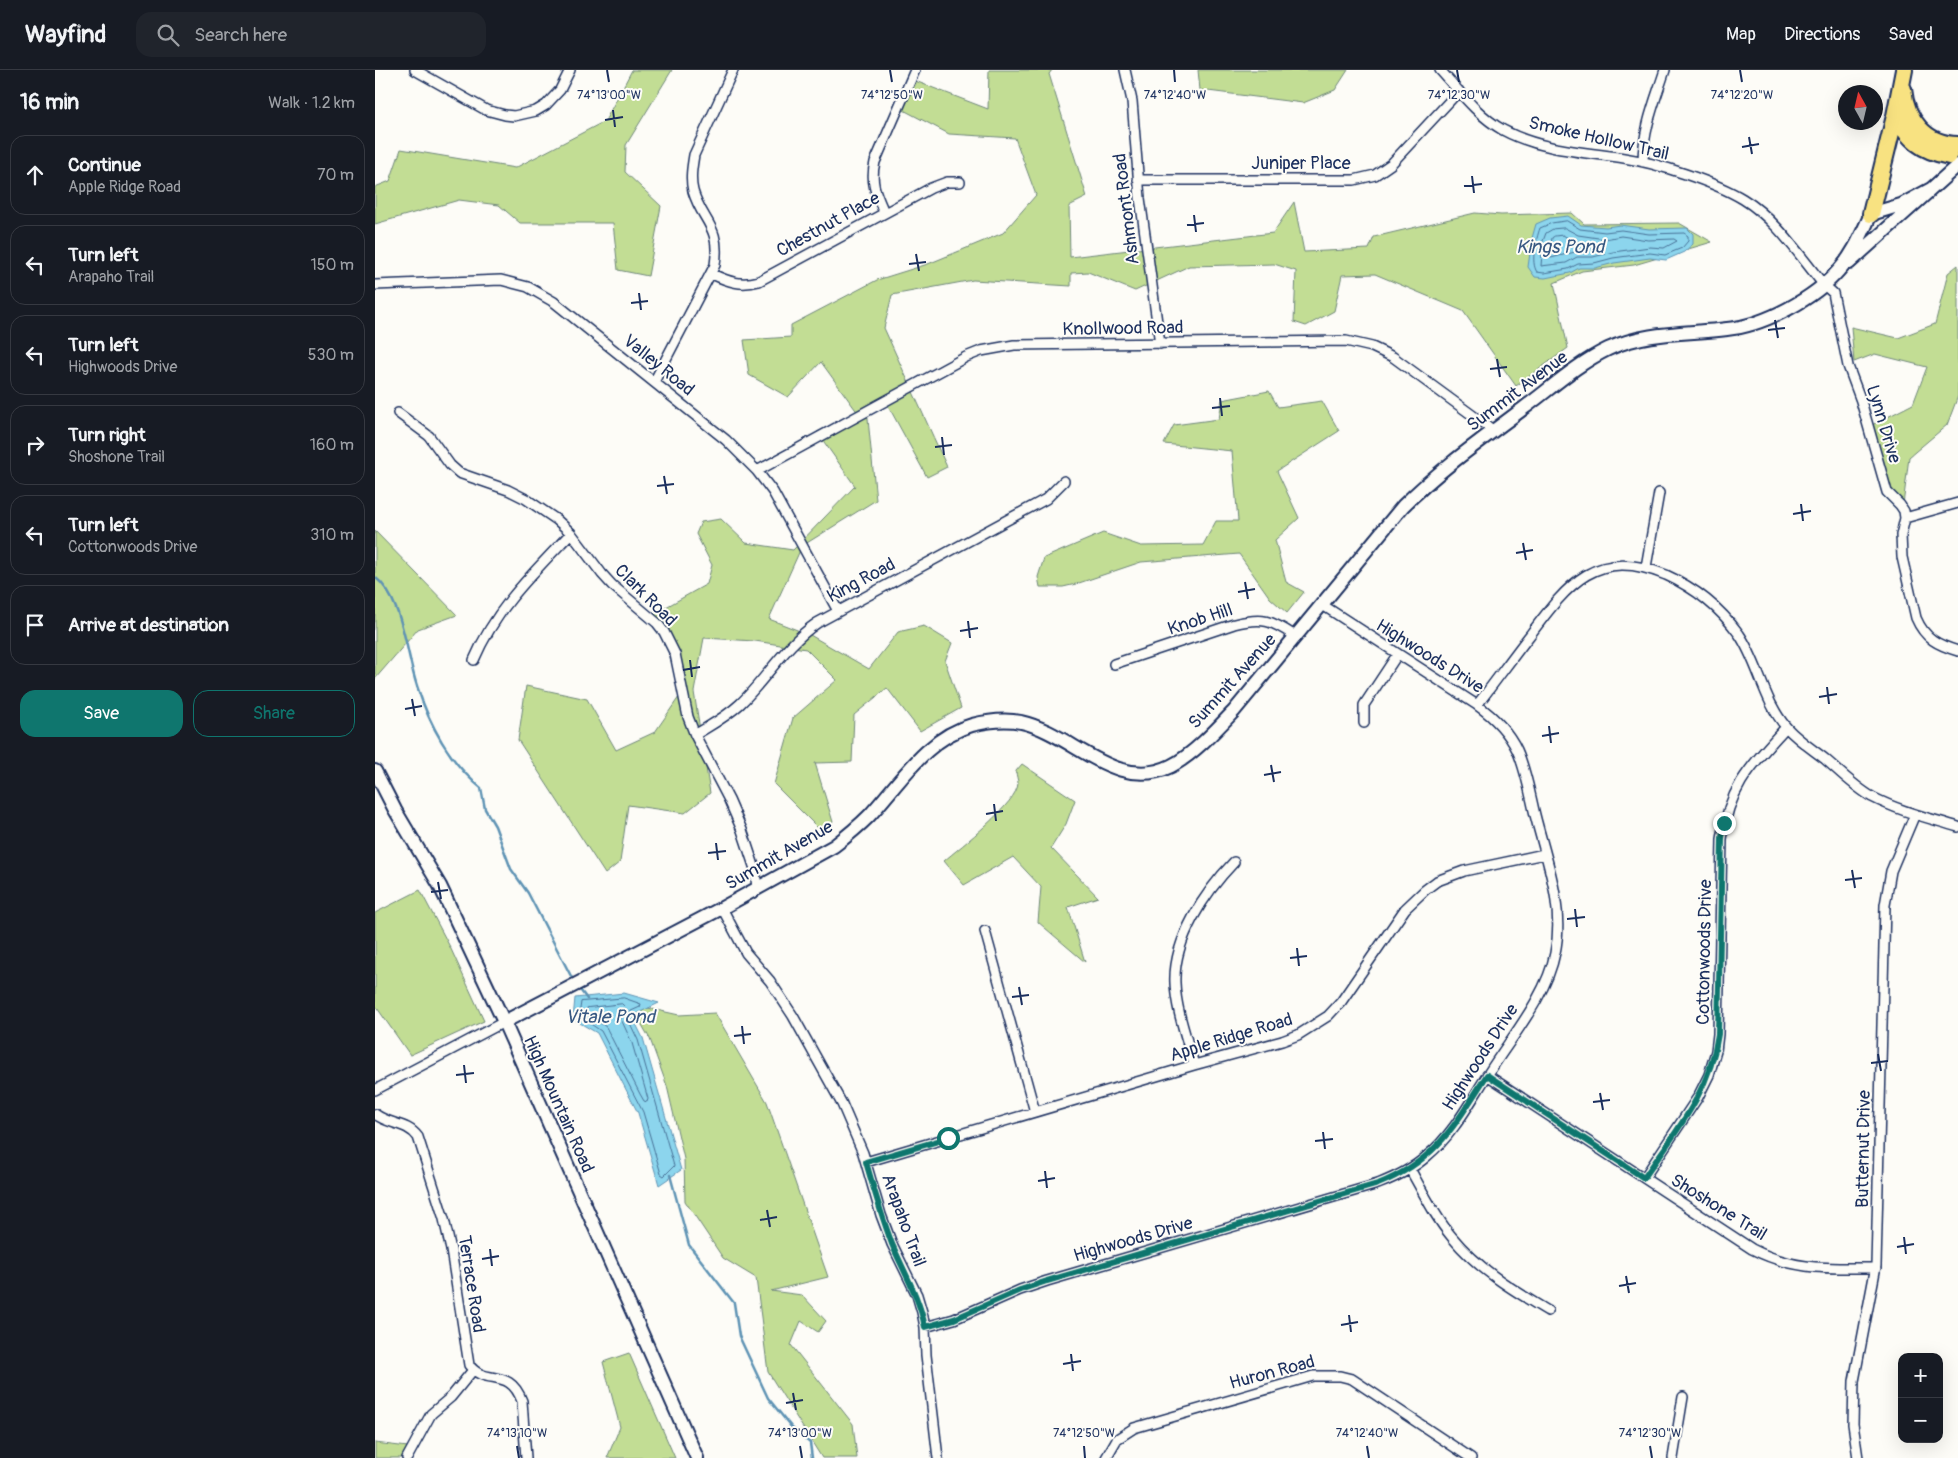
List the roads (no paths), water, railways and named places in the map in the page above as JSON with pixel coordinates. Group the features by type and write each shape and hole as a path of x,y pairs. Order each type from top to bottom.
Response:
{"highway":[{"path":"1871,214 1905,72"},
{"path":"1905,72 1905,99 1911,117 1917,127 1937,142 1958,146"},
{"path":"1895,116 1911,140 1924,148 1949,156 1958,155"}],"street":[{"path":"415,70 486,110 505,116 535,111 546,105 560,90 570,70"},
{"path":"654,382 711,274 717,253 711,226 693,190 691,168 694,155 733,70"},
{"path":"884,212 874,190 872,171 915,70"},
{"name":"Ashmont Road","path":"1125,70 1132,101 1138,180 1160,344"},
{"name":"Smoke Hollow Trail","path":"1440,70 1493,124 1517,136 1571,151 1643,162 1713,185 1743,200 1771,222 1823,284"},
{"path":"1643,162 1645,130 1665,70"},
{"name":"Juniper Place","path":"1138,180 1354,180 1365,178 1375,175 1391,164 1459,91"},
{"name":"Summit Avenue","path":"375,1090 815,858 851,834 932,747 955,732 989,721 1022,722 1065,741 1112,767 1124,771 1148,773 1171,766 1182,760 1234,711 1403,506 1435,476 1582,364 1610,348 1660,334 1729,329 1749,325 1768,318 1797,303 1858,257 1958,165"},
{"name":"Chestnut Place","path":"711,274 740,284 759,281 931,188 947,182 960,182"},
{"name":"Summit Avenue","path":"1839,271 1862,235 1871,214 1901,205 1931,189"},
{"name":"Valley Road","path":"375,285 488,279 509,281 528,287 554,302 726,440 757,471 786,514 838,611"},
{"name":"Lynn Drive","path":"1823,284 1833,293 1845,358 1861,401 1887,492 1900,505 1905,518"},
{"name":"Knollwood Road","path":"757,471 966,357 981,351 1013,345 1360,343 1393,357 1494,431"},
{"name":"Clark Road","path":"398,413 429,436 450,466 459,473 508,490 526,499 557,520 571,533 607,580 657,623 664,632 675,654 683,700 695,735 719,777 742,830 755,869 757,888"},
{"name":"King Road","path":"695,735 727,716 741,703 773,667 791,643 803,632 838,611 1046,499 1064,481"},
{"path":"1646,568 1659,493"},
{"path":"1958,503 1905,518 1901,535 1902,557 1916,618 1925,634 1931,640 1958,651"},
{"path":"475,660 491,626 514,593 571,533"},
{"path":"1477,705 1549,610 1575,582 1594,570 1607,566 1621,564 1646,568 1674,578 1689,587 1709,602 1729,621 1748,650 1770,703 1786,727 1858,788 1890,805 1958,827"},
{"name":"Highwoods Drive","path":"925,1327 954,1319 1011,1294 1047,1281 1378,1184 1410,1169 1427,1156 1451,1131 1538,996 1551,968 1558,936 1558,919 1556,903 1517,749 1501,725 1477,705 1397,655 1321,604"},
{"name":"Knob Hill","path":"1114,664 1251,620 1273,622 1295,636"},
{"path":"1364,723 1364,705 1397,655"},
{"name":"Cottonwoods Drive","path":"1644,1178 1698,1098 1712,1068 1718,1034 1722,838 1724,823 1733,794 1742,779 1786,727"},
{"name":"High Mountain Road","path":"375,771 395,810 440,886 504,1022 697,1458"},
{"name":"Butternut Drive","path":"1858,1458 1853,1424 1854,1382 1876,1268 1885,905 1891,870 1915,814"},
{"name":"Apple Ridge Road","path":"866,1162 1194,1065 1282,1041 1312,1027 1328,1016 1352,989 1405,909 1419,895 1437,882 1464,871 1544,854"},
{"path":"1194,1065 1176,998 1175,969 1177,955 1188,928 1213,886 1234,862"},
{"name":"Arapaho Trail","path":"722,908 746,953 770,981 793,1016 842,1104 866,1162 881,1214 892,1244 917,1295 925,1327 926,1356 938,1458"},
{"path":"985,931 1035,1112"},
{"name":"Shoshone Trail","path":"1487,1075 1767,1256 1783,1262 1814,1268 1876,1268"},
{"name":"Terrace Road","path":"375,1114 390,1122 409,1127 418,1137 444,1219 451,1250 467,1358 473,1370"},
{"path":"1410,1169 1438,1217 1463,1250 1491,1276 1548,1311"},
{"path":"407,1458 431,1414 451,1397 473,1370 485,1376 501,1378 508,1382 519,1394 522,1401 527,1458"},
{"name":"Huron Road","path":"1106,1458 1117,1439 1134,1428 1313,1376 1325,1375 1352,1379 1471,1458"},
{"path":"1673,1458 1683,1397"}],"water":[{"name":"Kings Pond","path":"1568,216 1581,225 1606,227 1620,225 1649,229 1687,228 1693,234 1693,244 1684,252 1666,260 1650,258 1614,263 1595,268 1579,268 1570,273 1545,278 1535,277 1528,267 1536,224 1550,218"},
{"name":"Vitale Pond","path":"624,993 659,1003 632,1016 643,1038 681,1170 659,1185 638,1113 597,1033 573,1019 575,998"}],"waterway":[{"path":"375,577 392,599 398,612 417,686 434,728 450,755 481,788 485,809 495,826 511,869 528,893 573,980"},
{"path":"578,987 587,999"},
{"path":"670,1175 689,1245 734,1303 739,1336 768,1398 792,1428 810,1443 812,1458"}]}
